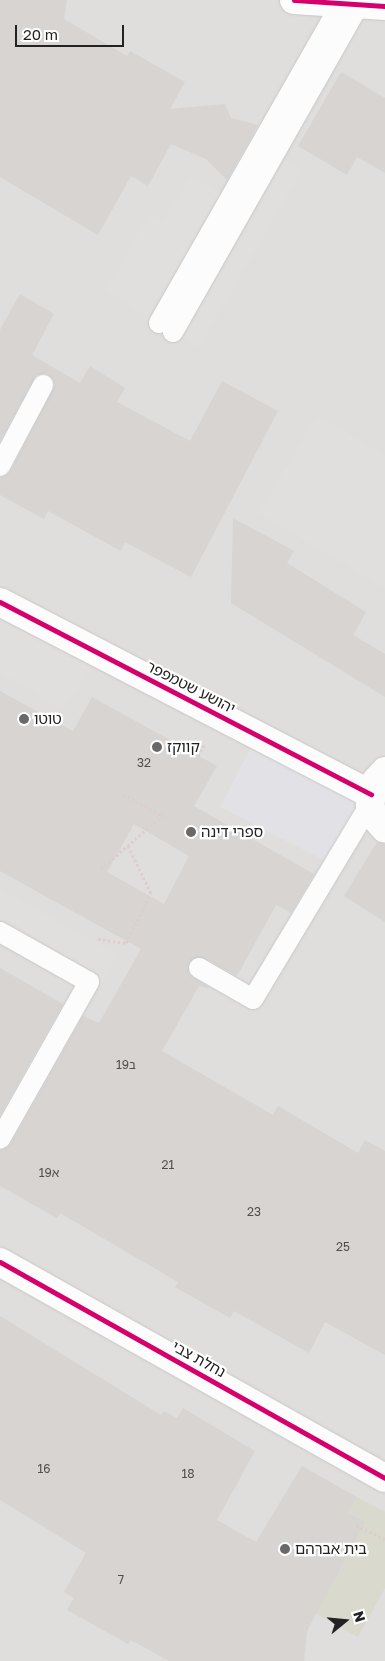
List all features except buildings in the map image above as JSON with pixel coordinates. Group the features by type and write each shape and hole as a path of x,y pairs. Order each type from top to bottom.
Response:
{"street":[{"path":"294,0 362,5"},
{"name":"יהושע שטמפפר","path":"0,602 371,799"},
{"path":"385,771 371,799 385,830"},
{"name":"נחלת צבי","path":"0,1262 385,1478"}],"lane":[{"path":"166,327 362,5"},
{"path":"0,466 43,385"},
{"path":"199,968 253,999 371,799"},
{"path":"0,932 89,982 0,1139"}],"path":[{"path":"101,869 164,814 123,794"},
{"path":"98,939 126,943 151,894 128,846"},
{"path":"356,1525 385,1539"}],"shaded area":[{"path":"0,0 385,0 385,1661 0,1661"},
{"path":"274,154 302,170 199,348 172,332"},
{"path":"190,176 230,199 159,323 106,291 150,214 163,222"},
{"path":"317,415 385,455 385,588 259,513"},
{"path":"0,602 99,654 63,710 0,672"},
{"path":"257,735 371,793 334,865 220,807"},
{"path":"0,889 118,955 99,988 0,932"},
{"path":"216,938 270,970 252,1000 198,967"},
{"path":"357,1497 385,1512 385,1588 358,1637 298,1604"}],"cycle path":[{"path":"294,0 385,6"},
{"path":"0,602 371,794"},
{"path":"0,1262 385,1478"}],"place":[{"name":"טוטו","path":"24,719"},
{"name":"קווקז","path":"157,747"},
{"name":"ספרי דינה","path":"191,832"},
{"name":"בית אברהם","path":"285,1549"}]}
